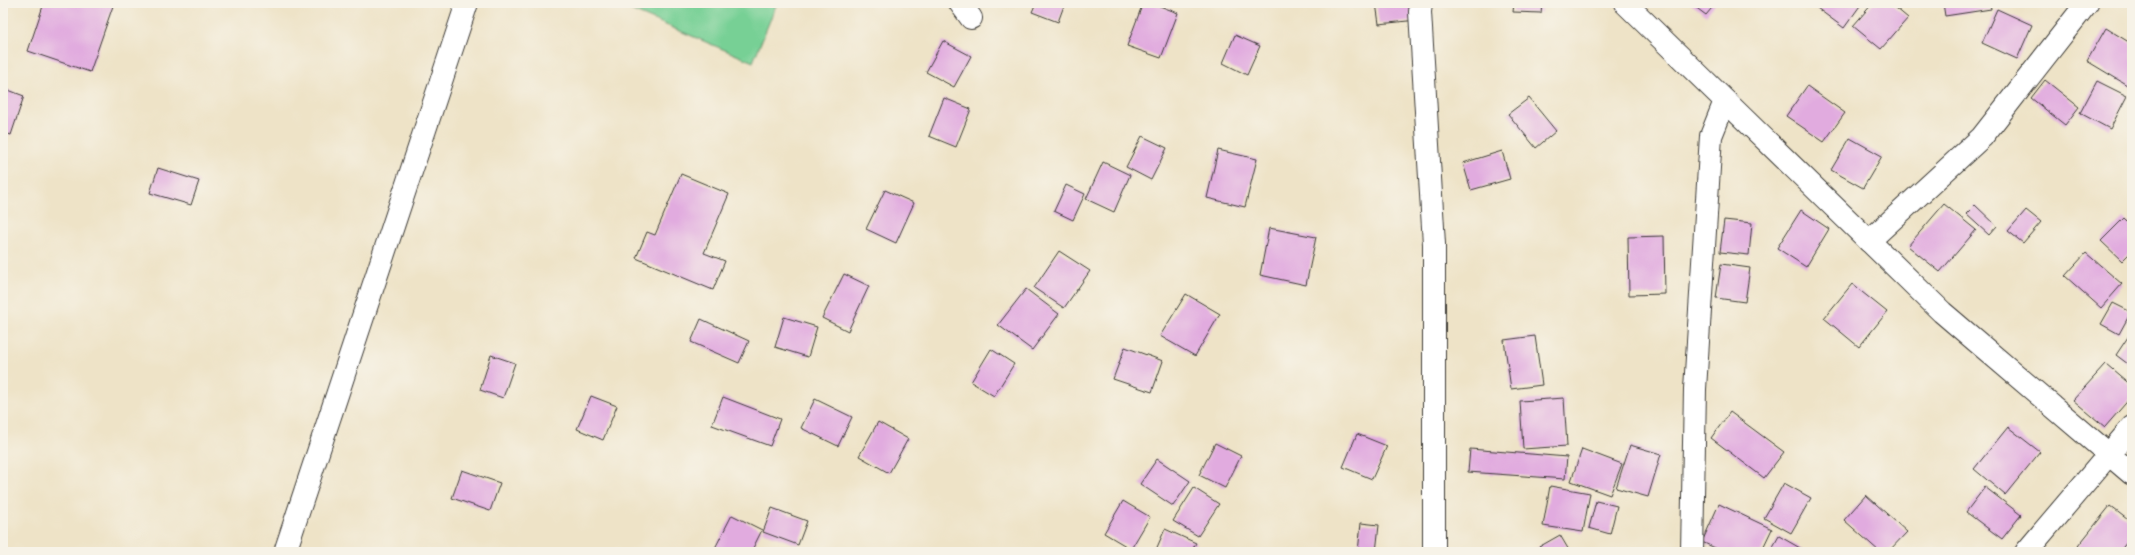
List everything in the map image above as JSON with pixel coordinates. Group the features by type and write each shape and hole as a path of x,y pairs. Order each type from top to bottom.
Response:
{"street":[{"path":"285,552 467,3"},
{"path":"1422,3 1420,12 1434,244 1434,552"},
{"path":"1625,3 1942,312 2132,474"},
{"path":"1869,240 1982,137 2087,3"},
{"path":"1692,552 1695,390 1711,136 1725,101"},
{"path":"2026,552 2108,453 2132,427"}],"green space":[{"path":"614,3 777,3 753,62"}],"building":[{"path":"44,3 114,3 90,72 28,51"},
{"path":"1036,3 1065,3 1058,22 1032,12"},
{"path":"1143,3 1152,3 1178,13 1161,58 1127,46"},
{"path":"1376,3 1415,3 1417,20 1379,24"},
{"path":"1514,3 1542,3 1541,13 1513,12"},
{"path":"1690,3 1716,3 1706,15"},
{"path":"1821,3 1862,3 1844,28 1817,8"},
{"path":"1873,3 1890,3 1908,18 1881,49 1853,26"},
{"path":"1943,3 1990,3 1991,9 1945,16"},
{"path":"1997,9 2032,25 2017,59 1982,43"},
{"path":"2106,28 2132,44 2132,88 2087,61"},
{"path":"1235,35 1260,46 1247,75 1223,63"},
{"path":"943,41 971,56 954,87 926,72"},
{"path":"2045,80 2079,107 2065,125 2031,98"},
{"path":"2097,81 2127,96 2110,129 2080,113"},
{"path":"1807,86 1845,113 1824,142 1786,116"},
{"path":"3,88 24,96 11,135 3,132"},
{"path":"944,98 971,109 956,147 929,136"},
{"path":"1529,98 1556,131 1536,148 1508,114"},
{"path":"1142,136 1167,148 1151,180 1126,167"},
{"path":"1850,138 1882,156 1863,188 1831,170"},
{"path":"1218,150 1257,159 1245,207 1207,198"},
{"path":"1502,151 1510,179 1471,190 1463,163"},
{"path":"1103,162 1130,175 1114,212 1086,199"},
{"path":"158,168 199,181 191,205 150,193"},
{"path":"681,174 729,194 704,253 725,261 713,290 636,258 647,232 655,235"},
{"path":"1066,185 1085,194 1073,220 1054,211"},
{"path":"885,190 914,203 896,243 866,229"},
{"path":"1944,204 1976,230 1940,272 1908,246"},
{"path":"1975,205 1997,226 1989,235 1966,214"},
{"path":"1801,210 1829,229 1806,267 1777,248"},
{"path":"2026,210 2041,222 2023,243 2008,231"},
{"path":"2124,218 2132,226 2132,251 2122,261 2101,241"},
{"path":"1724,220 1752,223 1749,255 1720,252"},
{"path":"1269,228 1316,237 1306,285 1260,275"},
{"path":"1664,236 1665,294 1629,295 1628,237"},
{"path":"1059,251 1090,271 1064,308 1034,288"},
{"path":"2086,253 2122,284 2101,308 2065,276"},
{"path":"1721,264 1750,268 1745,302 1716,298"},
{"path":"844,274 869,286 848,331 822,318"},
{"path":"1852,284 1887,312 1859,347 1824,318"},
{"path":"1026,289 1059,314 1032,350 998,325"},
{"path":"1186,294 1220,314 1195,356 1160,336"},
{"path":"2113,303 2131,312 2119,334 2101,324"},
{"path":"784,317 817,327 808,357 775,347"},
{"path":"701,319 749,341 739,363 691,342"},
{"path":"2132,331 2132,367 2116,355"},
{"path":"1535,336 1542,385 1511,389 1504,340"},
{"path":"1125,347 1163,361 1152,392 1113,379"},
{"path":"991,349 1014,364 994,396 971,382"},
{"path":"491,355 515,363 503,398 480,390"},
{"path":"2106,364 2132,386 2132,396 2105,427 2073,400"},
{"path":"591,396 617,406 603,440 577,429"},
{"path":"723,397 780,419 770,446 712,425"},
{"path":"1564,398 1567,446 1523,449 1520,401"},
{"path":"815,399 852,417 838,446 801,428"},
{"path":"1730,412 1784,452 1764,478 1711,438"},
{"path":"878,422 908,439 889,473 859,456"},
{"path":"2008,427 2040,452 2005,495 1974,469"},
{"path":"1357,434 1387,446 1372,479 1343,467"},
{"path":"1215,443 1241,456 1225,488 1199,475"},
{"path":"1630,445 1661,454 1648,497 1616,488"},
{"path":"1470,449 1567,457 1565,479 1468,472"},
{"path":"1582,449 1622,464 1610,495 1571,481"},
{"path":"1157,459 1190,481 1173,506 1140,484"},
{"path":"462,470 500,483 490,511 452,498"},
{"path":"1784,483 1811,498 1791,533 1764,518"},
{"path":"1550,486 1590,493 1583,532 1543,526"},
{"path":"1985,487 2021,515 2002,539 1966,512"},
{"path":"1194,488 1219,504 1198,536 1173,521"},
{"path":"1866,495 1907,532 1888,552 1880,552 1844,520"},
{"path":"1123,501 1150,517 1131,549 1104,533"},
{"path":"1596,501 1617,506 1610,534 1589,528"},
{"path":"1719,504 1772,529 1761,552 1724,552 1702,542"},
{"path":"2110,506 2132,523 2132,536 2119,552 2085,552 2078,546"},
{"path":"772,508 807,521 798,545 763,532"},
{"path":"732,515 762,530 751,552 718,552 714,550"},
{"path":"1361,523 1379,525 1376,552 1358,552"},
{"path":"1165,529 1196,543 1191,552 1155,552"},
{"path":"1560,535 1570,552 1530,552"},
{"path":"1779,536 1807,552 1770,552"}]}
